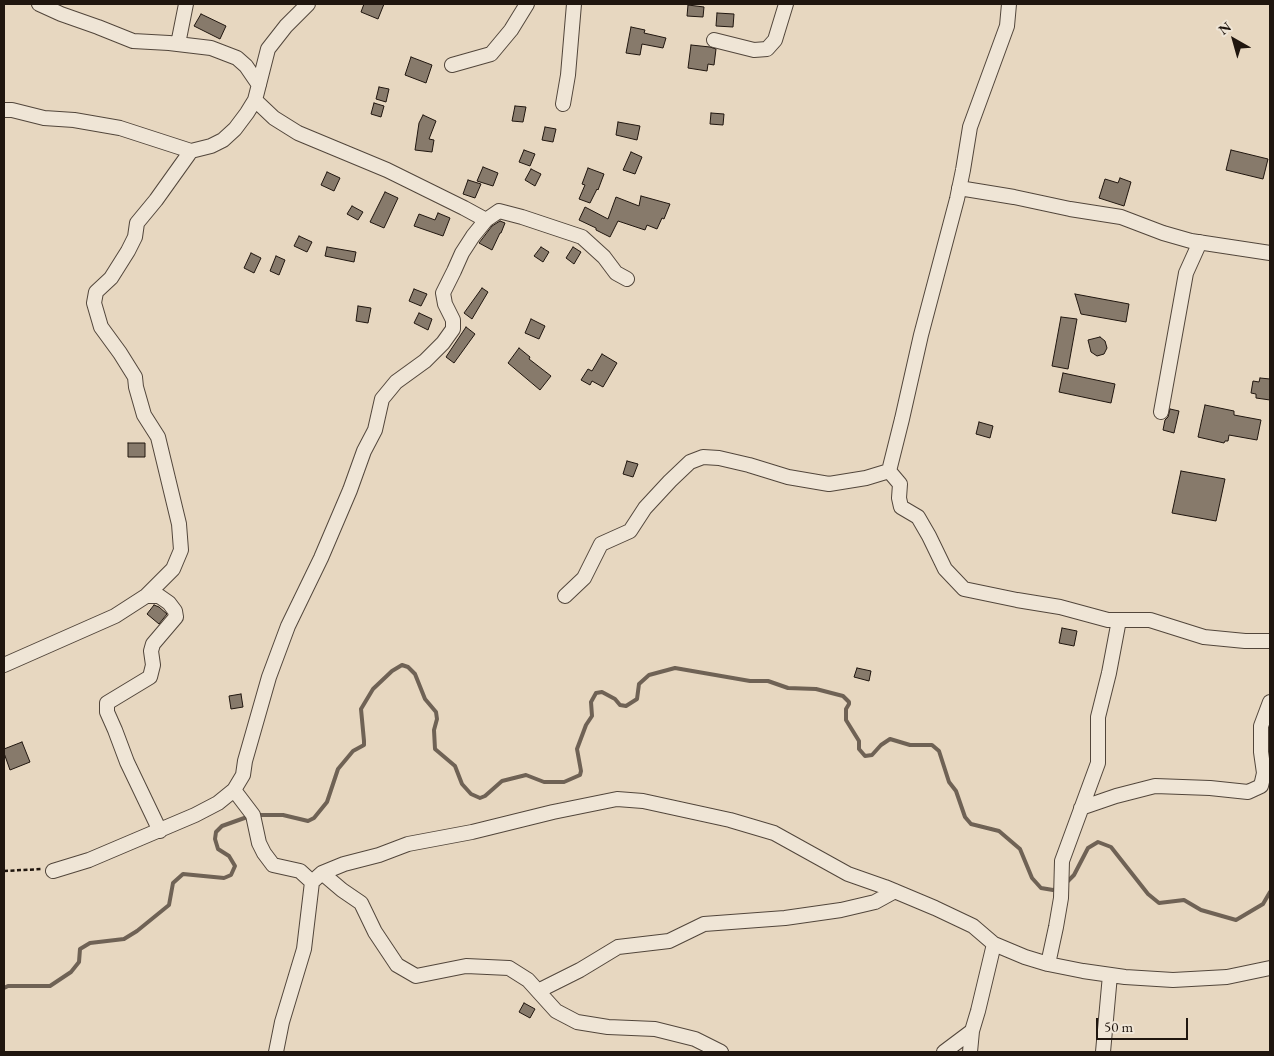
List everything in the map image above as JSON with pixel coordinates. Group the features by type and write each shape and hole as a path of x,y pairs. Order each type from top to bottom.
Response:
{"street":[{"path":"39,4 133,41 211,48 237,58 246,66 259,85"},
{"path":"178,44 186,4"},
{"path":"4,110 12,110 44,118 74,120 120,128 190,151 211,146 235,129 247,113 255,100 268,49 286,26 308,4"},
{"path":"452,65 491,54 511,30 527,4"},
{"path":"563,104 568,75 574,4"},
{"path":"714,40 754,50 767,49 775,40 786,4"},
{"path":"889,471 921,335 964,170 970,127 1008,26 1009,4"},
{"path":"255,100 274,118 298,133 387,170 486,220"},
{"path":"4,665 115,616 146,596 173,569 181,550 179,524 158,437 144,415 135,377 100,327 94,302 96,292 111,278 128,251 135,237 137,223 156,200 190,151"},
{"path":"959,188 1121,217 1163,233 1200,242 1270,253"},
{"path":"53,871 89,860 160,831 195,815 234,790 243,775 245,761 269,676 288,626 321,558 350,490 364,451 375,430 382,399 396,382 425,361 443,343 452,329 453,320 445,304 443,293 462,253 486,220 499,211 582,237 604,256 616,273 627,279"},
{"path":"1162,412 1186,273 1200,242"},
{"path":"565,596 584,578 601,544 630,531 645,508 670,481 690,462 702,457 720,458 788,477 829,484 866,478 889,471"},
{"path":"889,471 900,484 899,498 901,507 918,517 945,569 964,589 1060,607 1108,620 1150,620 1204,637 1244,641 1270,641"},
{"path":"146,596 159,596 175,611 176,617 152,644 150,651 154,664 150,677 107,703 107,712 126,762 160,831"},
{"path":"1048,964 1061,898 1062,861 1098,763 1098,717 1110,673 1119,620"},
{"path":"1081,808 1116,796 1155,786 1210,788 1248,792 1261,786 1264,773 1261,726 1270,702"},
{"path":"234,790 253,815 264,853 273,864 317,877 342,890 361,903 375,932 398,965 416,976 466,966 509,968 528,980 556,1011 577,1022 655,1030 695,1039 721,1052"},
{"path":"317,877 344,864 379,855 408,844 472,832 553,812 617,799 643,801 730,820 774,833 848,874 895,891 973,926 994,944 1048,964 1110,975 1173,980 1227,977 1270,968"},
{"path":"276,1052 282,1022 304,949 317,877"},
{"path":"538,990 580,970 618,947 669,941 704,924 785,918 841,910 875,902 895,891"},
{"path":"970,1052 972,1031 994,944"},
{"path":"1103,1052 1110,975"},
{"path":"944,1052 972,1031"}],"path":[{"path":"4,871 38,869 53,871"}],"building":[{"path":"364,4 384,4 378,19 361,12"},
{"path":"688,5 704,7 703,17 687,16"},
{"path":"717,13 734,14 733,27 716,26"},
{"path":"201,14 226,26 220,39 194,26"},
{"path":"631,27 645,30 644,33 666,38 663,48 642,44 640,55 626,53"},
{"path":"691,45 716,49 714,65 708,64 707,71 688,68"},
{"path":"411,57 432,65 426,83 405,75"},
{"path":"379,87 389,89 386,102 376,99"},
{"path":"374,103 384,106 381,117 371,114"},
{"path":"515,106 526,107 523,122 512,121"},
{"path":"711,113 724,114 723,125 710,124"},
{"path":"423,115 436,121 429,139 434,140 432,152 415,150 419,123"},
{"path":"618,122 640,126 637,140 616,135"},
{"path":"545,127 556,129 553,142 542,140"},
{"path":"524,150 535,154 530,166 519,162"},
{"path":"1231,150 1268,159 1263,179 1226,170"},
{"path":"631,152 642,157 635,174 623,170"},
{"path":"483,167 498,173 493,186 477,181"},
{"path":"588,168 604,174 598,190 590,203 579,199 585,185 582,184"},
{"path":"531,169 541,174 535,186 525,180"},
{"path":"327,172 340,178 334,191 321,185"},
{"path":"1120,178 1131,182 1124,206 1099,198 1105,179 1118,183"},
{"path":"468,180 481,184 475,198 463,194"},
{"path":"385,192 398,198 384,228 370,222"},
{"path":"641,196 670,204 664,219 662,218 657,229 647,225 645,230 618,221 610,237 579,220 585,207 608,219 616,197 639,206"},
{"path":"352,206 363,212 358,220 347,214"},
{"path":"438,213 450,218 443,236 414,226 419,214 435,220"},
{"path":"500,221 505,223 492,250 479,243 492,226"},
{"path":"299,236 312,242 307,252 294,246"},
{"path":"327,247 356,252 354,262 325,256"},
{"path":"541,247 549,252 543,262 534,256"},
{"path":"573,247 581,252 574,264 566,258"},
{"path":"251,253 261,258 254,273 244,268"},
{"path":"276,256 285,260 279,275 270,271"},
{"path":"482,288 488,292 472,319 464,313"},
{"path":"414,289 427,294 421,306 409,301"},
{"path":"1075,294 1129,304 1126,322 1081,314"},
{"path":"358,306 371,308 368,323 356,321"},
{"path":"419,313 432,319 428,330 414,323"},
{"path":"1061,317 1077,319 1068,369 1052,366"},
{"path":"531,319 545,326 539,339 525,333"},
{"path":"466,327 475,334 454,363 446,357"},
{"path":"1100,337 1105,341 1107,348 1104,354 1097,356 1091,352 1088,340"},
{"path":"519,348 530,357 529,359 551,376 540,390 508,363"},
{"path":"602,354 617,363 603,387 592,381 590,385 581,380 588,369 592,371"},
{"path":"1063,373 1115,384 1111,403 1059,392"},
{"path":"1260,378 1270,379 1270,400 1256,398 1256,394 1251,393 1253,381 1259,382"},
{"path":"1205,405 1234,411 1234,415 1261,420 1257,440 1229,435 1228,441 1224,443 1198,437"},
{"path":"1170,409 1179,411 1174,433 1163,430"},
{"path":"979,422 993,426 990,438 976,434"},
{"path":"128,443 145,443 145,457 128,457"},
{"path":"627,461 638,464 633,477 623,474"},
{"path":"1181,471 1225,479 1216,521 1172,513"},
{"path":"154,605 167,614 159,624 147,614"},
{"path":"1062,628 1077,631 1074,646 1059,643"},
{"path":"857,668 871,671 869,681 854,677"},
{"path":"241,694 243,707 231,709 229,696"},
{"path":"22,742 30,762 10,770 4,749"},
{"path":"524,1003 535,1009 530,1018 519,1012"}],"waterway":[{"path":"257,815 283,815 308,821 314,818 327,802 338,769 353,751 364,745 361,709 373,689 392,671 402,665 408,667 415,674 425,699 436,712 437,719 434,730 435,749 455,766 462,784 471,794 480,798 502,781 526,775 544,782 564,782 580,775 577,749 586,725 592,716 591,702 596,693 602,692 615,699 620,705 626,706 637,699 639,684 649,675 675,668 750,681 768,681 788,688 816,689 843,696 849,702 846,709 846,720 859,741 859,749 865,756 872,755 890,739 910,745 932,745 939,751 949,782 956,791 965,817 971,824 999,831 1020,849 1032,878 1041,888 1053,890 1058,888"},
{"path":"4,988 8,986 50,986 71,972 79,962 80,949 90,943 124,939 137,931 169,905 173,883 183,874 224,878 231,875 235,866 229,856 218,849 215,839 216,832 222,826 250,816"},
{"path":"1064,885 1074,875 1088,848 1098,842 1111,847 1148,894 1159,903 1184,900 1201,910 1236,920 1263,904 1270,892"}]}
